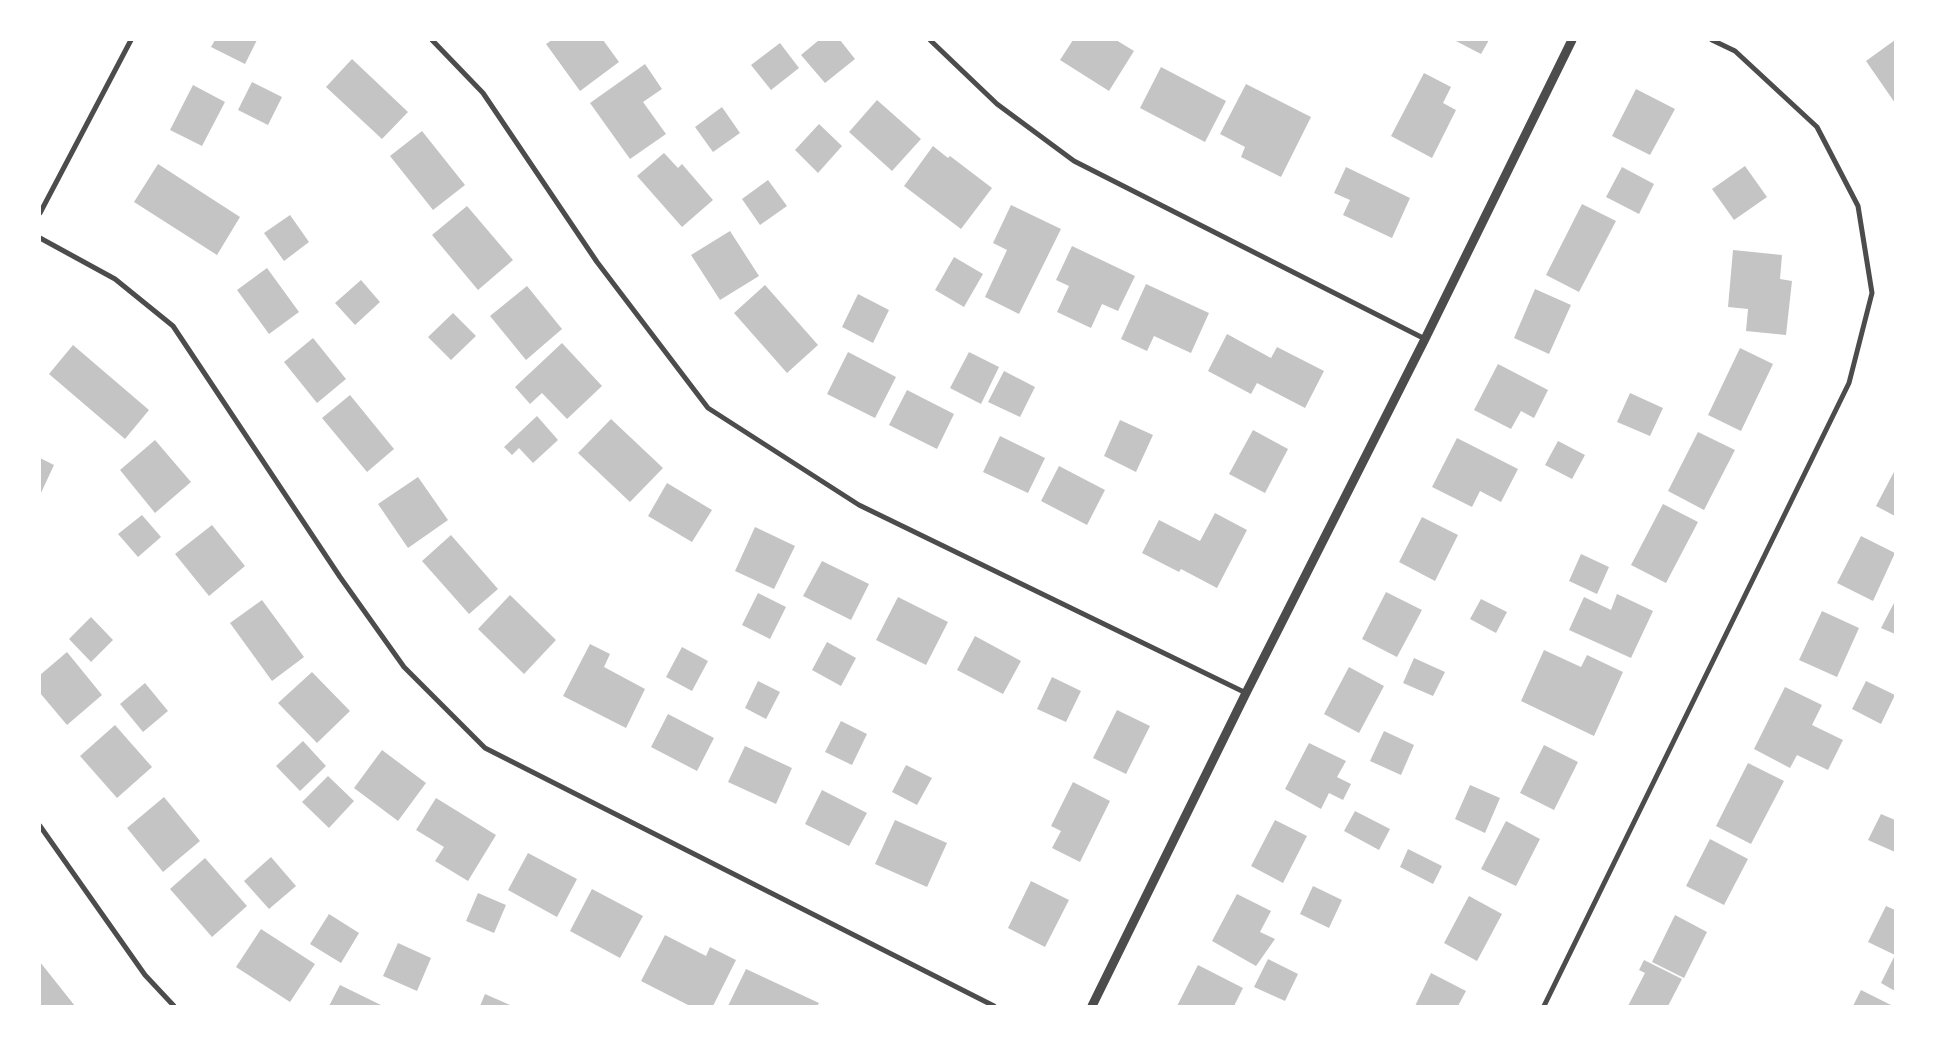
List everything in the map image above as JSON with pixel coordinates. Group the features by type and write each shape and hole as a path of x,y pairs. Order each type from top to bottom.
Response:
{"street":[{"path":"40,213 131,40"},
{"path":"432,40 483,93 597,262 708,408 859,505 1246,693"},
{"path":"930,40 997,104 1074,161 1425,339"},
{"path":"1092,1006 1572,40"},
{"path":"1544,1006 1849,383 1872,293 1858,206 1817,127 1735,51 1712,40"},
{"path":"40,238 115,279 173,326 340,577 404,667 485,748 994,1006"},
{"path":"40,826 145,975 174,1006"}],"building":[{"path":"215,40 257,40 245,64 211,47"},
{"path":"552,40 603,40 619,62 580,91 546,44"},
{"path":"819,40 840,40 855,59 825,83 801,55"},
{"path":"1073,40 1116,40 1134,51 1109,91 1060,60"},
{"path":"1454,40 1489,40 1481,54"},
{"path":"1895,40 1895,103 1866,61"},
{"path":"780,43 799,68 771,90 751,65"},
{"path":"352,59 408,112 382,139 326,87"},
{"path":"645,64 662,89 643,102 666,134 630,159 590,103"},
{"path":"1161,67 1226,101 1205,142 1140,108"},
{"path":"1424,73 1451,87 1443,103 1456,110 1432,158 1391,136"},
{"path":"252,82 282,97 268,125 238,110"},
{"path":"1246,84 1311,117 1281,177 1241,157 1245,147 1220,134"},
{"path":"193,85 225,102 202,146 170,130"},
{"path":"1636,89 1675,109 1650,155 1612,136"},
{"path":"877,100 921,139 892,171 849,132"},
{"path":"722,107 740,133 713,152 695,127"},
{"path":"819,124 842,146 818,173 795,150"},
{"path":"422,131 465,185 433,210 390,156"},
{"path":"933,146 948,158 950,156 992,188 961,229 904,186"},
{"path":"664,153 678,168 682,164 713,200 682,227 637,176"},
{"path":"158,164 240,217 217,255 134,202"},
{"path":"1745,166 1767,197 1734,220 1712,189"},
{"path":"1346,167 1410,198 1392,238 1343,215 1350,200 1334,193"},
{"path":"1622,167 1654,184 1639,214 1606,197"},
{"path":"768,180 787,206 760,225 742,199"},
{"path":"1582,204 1616,221 1579,292 1546,275"},
{"path":"1011,205 1061,229 1019,314 985,297 1007,250 993,243"},
{"path":"467,206 513,260 478,290 432,235"},
{"path":"290,215 309,242 284,261 264,233"},
{"path":"730,231 759,276 720,300 691,255"},
{"path":"1072,246 1135,276 1118,311 1102,304 1091,328 1057,312 1069,286 1056,280"},
{"path":"1733,250 1782,255 1780,279 1792,281 1786,335 1746,331 1748,309 1728,307"},
{"path":"954,257 983,274 964,307 935,290"},
{"path":"267,268 299,312 269,334 237,290"},
{"path":"361,280 380,302 355,325 335,303"},
{"path":"1146,284 1209,313 1191,353 1154,336 1147,351 1121,339"},
{"path":"765,285 818,345 787,373 734,313"},
{"path":"527,286 562,329 526,360 490,316"},
{"path":"1535,289 1571,305 1549,354 1514,338"},
{"path":"858,294 889,310 873,343 842,327"},
{"path":"453,313 476,336 451,360 428,337"},
{"path":"1227,334 1271,358 1277,347 1324,371 1305,408 1257,383 1251,394 1208,371"},
{"path":"313,338 346,379 317,403 284,362"},
{"path":"562,343 602,386 567,419 542,393 530,404 515,387"},
{"path":"73,345 149,410 125,439 49,374"},
{"path":"1740,348 1773,364 1741,431 1708,415"},
{"path":"848,352 896,377 875,418 827,394"},
{"path":"969,352 999,367 981,404 950,388"},
{"path":"1498,364 1548,390 1534,418 1521,411 1511,429 1474,410"},
{"path":"1004,371 1035,387 1020,417 988,402"},
{"path":"907,390 954,414 937,449 889,425"},
{"path":"1630,393 1663,408 1650,436 1617,422"},
{"path":"350,395 394,449 367,472 322,418"},
{"path":"537,416 558,440 533,463 519,448 512,455 504,447"},
{"path":"611,419 663,468 630,502 578,453"},
{"path":"1120,420 1153,435 1136,472 1104,456"},
{"path":"1253,430 1288,449 1265,493 1229,474"},
{"path":"1698,432 1735,450 1704,510 1668,491"},
{"path":"1000,436 1045,458 1028,493 983,472"},
{"path":"1457,438 1518,469 1501,502 1480,491 1472,507 1432,487"},
{"path":"155,440 191,482 155,513 120,470"},
{"path":"1558,441 1585,455 1572,479 1545,465"},
{"path":"40,458 54,465 40,495"},
{"path":"1059,466 1105,490 1087,525 1041,501"},
{"path":"1895,470 1895,516 1876,506"},
{"path":"418,477 448,520 408,548 378,504"},
{"path":"667,483 712,510 692,542 648,516"},
{"path":"1663,504 1698,522 1666,583 1631,565"},
{"path":"1215,513 1247,530 1217,588 1181,569 1179,572 1142,553 1159,520 1200,541"},
{"path":"142,515 161,537 138,557 118,534"},
{"path":"1422,517 1458,535 1435,581 1399,562"},
{"path":"212,525 245,566 209,596 175,554"},
{"path":"755,527 795,546 774,589 735,571"},
{"path":"451,535 498,589 469,614 422,561"},
{"path":"1861,536 1895,553 1873,601 1837,583"},
{"path":"1581,554 1609,567 1597,594 1569,581"},
{"path":"822,561 869,584 851,620 803,596"},
{"path":"1386,592 1422,610 1397,657 1362,639"},
{"path":"758,593 786,607 770,639 742,625"},
{"path":"1617,594 1653,611 1631,658 1569,630 1584,597 1611,610"},
{"path":"510,595 556,640 524,674 478,629"},
{"path":"898,597 948,622 926,665 876,640"},
{"path":"1481,599 1507,612 1496,633 1470,619"},
{"path":"262,600 304,657 272,681 230,623"},
{"path":"1895,601 1895,634 1881,628"},
{"path":"1822,611 1859,628 1837,677 1799,660"},
{"path":"91,617 113,640 91,662 69,639"},
{"path":"975,636 1021,661 1003,694 957,670"},
{"path":"827,642 856,658 841,686 812,670"},
{"path":"590,644 610,654 604,667 645,689 626,728 563,696"},
{"path":"682,647 708,661 692,691 666,677"},
{"path":"1544,650 1581,667 1587,655 1623,672 1594,736 1521,701"},
{"path":"67,652 102,695 67,725 40,693 40,675"},
{"path":"1414,658 1445,672 1433,696 1403,683"},
{"path":"1349,667 1384,686 1359,733 1324,714"},
{"path":"312,672 350,711 317,743 278,703"},
{"path":"1052,677 1081,691 1066,722 1037,709"},
{"path":"758,681 780,692 766,719 745,708"},
{"path":"1866,681 1895,695 1881,724 1852,709"},
{"path":"145,683 168,711 143,732 120,704"},
{"path":"1785,687 1822,705 1812,725 1843,740 1828,770 1797,755 1790,768 1754,749"},
{"path":"1117,710 1150,726 1126,774 1093,758"},
{"path":"668,714 714,738 697,771 651,747"},
{"path":"841,721 867,734 852,765 825,752"},
{"path":"115,725 152,767 117,798 80,756"},
{"path":"1384,731 1414,745 1401,775 1370,761"},
{"path":"303,741 326,766 300,791 276,766"},
{"path":"1309,743 1346,761 1337,777 1351,784 1343,800 1329,793 1321,809 1285,789"},
{"path":"1544,745 1578,762 1554,810 1520,793"},
{"path":"745,746 792,768 776,804 728,782"},
{"path":"382,750 426,783 398,821 354,788"},
{"path":"1748,763 1784,781 1751,844 1716,826"},
{"path":"906,765 932,778 917,805 892,792"},
{"path":"328,776 354,801 329,828 302,802"},
{"path":"1073,782 1110,801 1080,862 1052,848 1061,831 1051,826"},
{"path":"1470,785 1500,798 1485,833 1455,819"},
{"path":"822,790 867,813 849,846 805,824"},
{"path":"164,797 200,841 163,872 127,828"},
{"path":"436,798 496,835 468,881 435,861 444,847 416,830"},
{"path":"1355,811 1390,829 1379,850 1344,831"},
{"path":"1881,814 1895,820 1895,852 1868,840"},
{"path":"895,820 947,843 927,887 875,864"},
{"path":"1275,820 1307,836 1283,883 1251,866"},
{"path":"1506,821 1540,839 1516,886 1481,869"},
{"path":"1710,839 1748,859 1724,905 1686,886"},
{"path":"1408,849 1442,866 1433,884 1400,867"},
{"path":"528,853 577,879 557,917 508,890"},
{"path":"271,857 296,886 269,909 244,881"},
{"path":"205,858 247,906 212,937 170,889"},
{"path":"1031,881 1069,900 1045,947 1008,928"},
{"path":"1313,886 1342,900 1329,928 1300,914"},
{"path":"592,889 643,916 620,958 570,931"},
{"path":"478,893 506,905 494,933 466,921"},
{"path":"1237,894 1271,911 1260,932 1275,939 1256,966 1212,941"},
{"path":"1469,896 1502,914 1477,961 1444,943"},
{"path":"1886,906 1895,910 1895,955 1868,942"},
{"path":"329,914 359,933 341,963 310,944"},
{"path":"1675,915 1707,932 1684,978 1652,962"},
{"path":"261,929 315,964 290,1002 236,967"},
{"path":"665,935 706,956 710,947 736,960 713,1006 690,1006 641,981"},
{"path":"398,943 431,958 417,991 383,976"},
{"path":"1895,955 1895,991 1881,983"},
{"path":"1268,959 1298,974 1285,1001 1254,987"},
{"path":"1644,960 1682,979 1668,1006 1628,1006 1645,973 1639,970"},
{"path":"40,962 75,1006 40,1006"},
{"path":"1198,965 1243,988 1234,1006 1177,1006"},
{"path":"746,969 819,1003 817,1006 728,1006"},
{"path":"1431,973 1466,991 1458,1006 1415,1006"},
{"path":"340,985 383,1006 329,1006"},
{"path":"1861,990 1893,1006 1853,1006"},
{"path":"485,994 510,1005 480,1006"}]}
